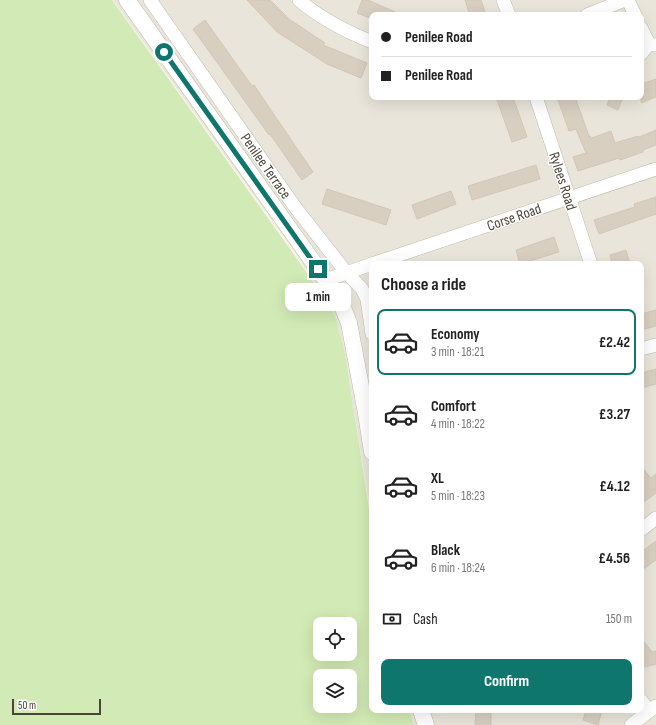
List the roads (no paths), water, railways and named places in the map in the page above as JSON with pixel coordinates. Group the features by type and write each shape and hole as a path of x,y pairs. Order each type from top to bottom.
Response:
{"street":[{"path":"127,0 341,303 349,323 369,432"},
{"name":"Penilee Terrace","path":"150,0 295,207 362,290 367,299 369,313"},
{"path":"299,0 312,12 342,30 369,41"},
{"path":"504,0 507,12"},
{"path":"595,12 625,0"},
{"path":"628,0 634,12"},
{"path":"644,36 649,48"},
{"name":"Rylees Road","path":"537,100 590,261"},
{"name":"Corse Road","path":"381,261 656,169"},
{"name":"Corse Road","path":"326,280 369,265"},
{"path":"644,348 656,346"},
{"path":"644,528 656,518"},
{"path":"631,725 653,708 644,702"},
{"path":"421,713 426,725"}]}
